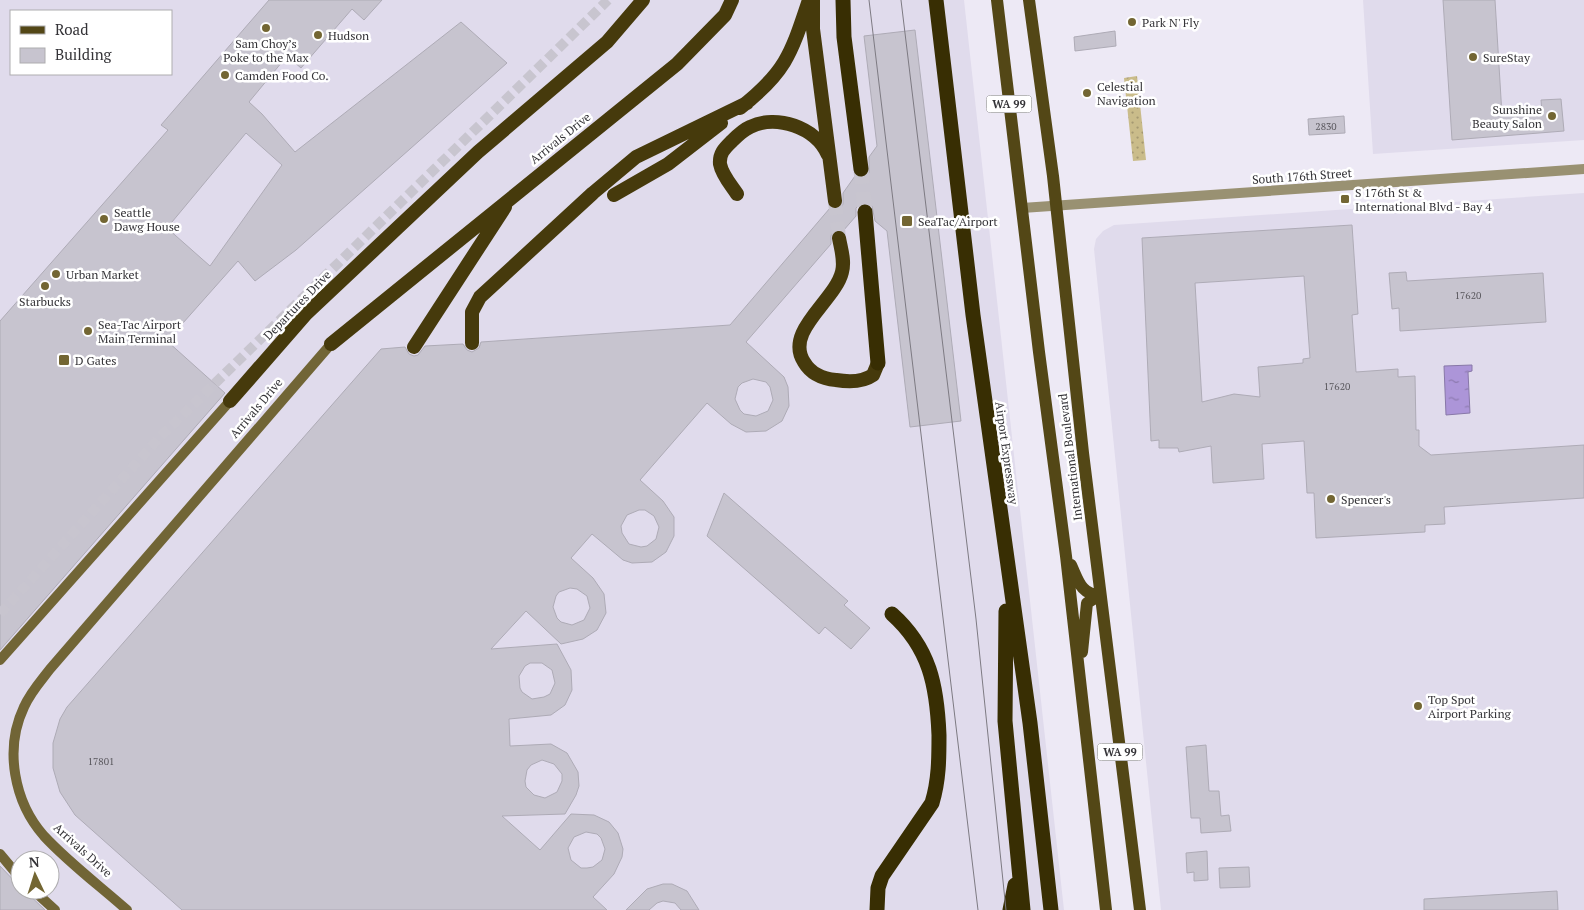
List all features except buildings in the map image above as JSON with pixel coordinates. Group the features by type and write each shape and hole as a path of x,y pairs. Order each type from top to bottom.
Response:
{"highway":[{"name":"Departures Drive","path":"230,401 306,314 478,152 607,42 643,0"},
{"name":"Arrivals Drive","path":"331,344 677,64 725,15 732,0"},
{"path":"614,195 668,164 747,103 772,80 791,52 809,0"},
{"path":"813,0 813,29 835,201"},
{"path":"843,0 844,37 860,169"},
{"name":"Airport Expressway","path":"936,0 973,315 1006,565 1030,723 1051,910"},
{"path":"472,343 472,312 480,298 619,170 655,147 747,103"},
{"path":"737,194 722,169 721,154 742,131 754,125 777,122 794,126 818,140 830,160"},
{"path":"414,347 512,196"},
{"path":"839,238 842,273 803,332 799,344 801,358 809,369 816,374 842,381 869,378 876,370 878,363 865,212"},
{"path":"1006,565 1005,721 1023,910"},
{"path":"877,910 878,888 882,876 932,803 936,790 939,762 938,707 933,678 920,646 907,628 892,614"},
{"path":"1010,910 1019,858"}],"main road":[{"name":"International Boulevard","path":"997,0 1066,556 1106,910"},
{"name":"International Boulevard","path":"1029,0 1056,205 1100,594 1140,910"},
{"name":"Arrivals Drive","path":"127,910 44,836 27,811 20,795 14,760 18,725 23,708 32,692 50,670 331,344"},
{"name":"Departures Drive","path":"0,660 230,401"},
{"path":"1066,556 1083,590 1093,595 1100,594"},
{"path":"1079,676 1087,603 1100,594"},
{"path":"0,854 10,866"},
{"path":"44,900 55,910"}],"street":[{"name":"South 176th Street","path":"1022,208 1584,169"}],"shaded area":[{"path":"0,0 964,0 1064,910 0,910"},
{"path":"1363,0 1584,0 1584,140 1373,154"},
{"path":"1137,76 1146,160 1133,161 1124,78"},
{"path":"1584,193 1584,910 1161,910 1094,249 1096,239 1103,231 1114,225"}],"water":[{"path":"1472,365 1472,371 1468,372 1470,413 1446,415 1444,366"}],"tunnel":[{"path":"0,614 159,438 608,0"},
{"path":"861,169 865,212"},
{"path":"835,201 839,238"}],"tram line":[{"path":"869,0 978,910"},
{"path":"901,0 976,619 1006,910"}],"place":[{"name":"Park N' Fly","path":"1132,22"},
{"name":"Sam Choy’s Poke to the Max","path":"266,28"},
{"name":"Hudson","path":"318,35"},
{"name":"SureStay","path":"1473,57"},
{"name":"Camden Food Co.","path":"225,75"},
{"name":"Celestial Navigation","path":"1087,93"},
{"name":"Sunshine Beauty Salon","path":"1552,116"},
{"name":"S 176th St & International Blvd - Bay 4","path":"1345,199"},
{"name":"Seattle Dawg House","path":"104,219"},
{"name":"SeaTac/Airport","path":"907,221"},
{"name":"Urban Market","path":"56,274"},
{"name":"Starbucks","path":"45,286"},
{"name":"Sea-Tac Airport Main Terminal","path":"88,331"},
{"name":"D Gates","path":"64,360"},
{"name":"Spencer's","path":"1331,499"},
{"name":"Top Spot Airport Parking","path":"1418,706"}]}
